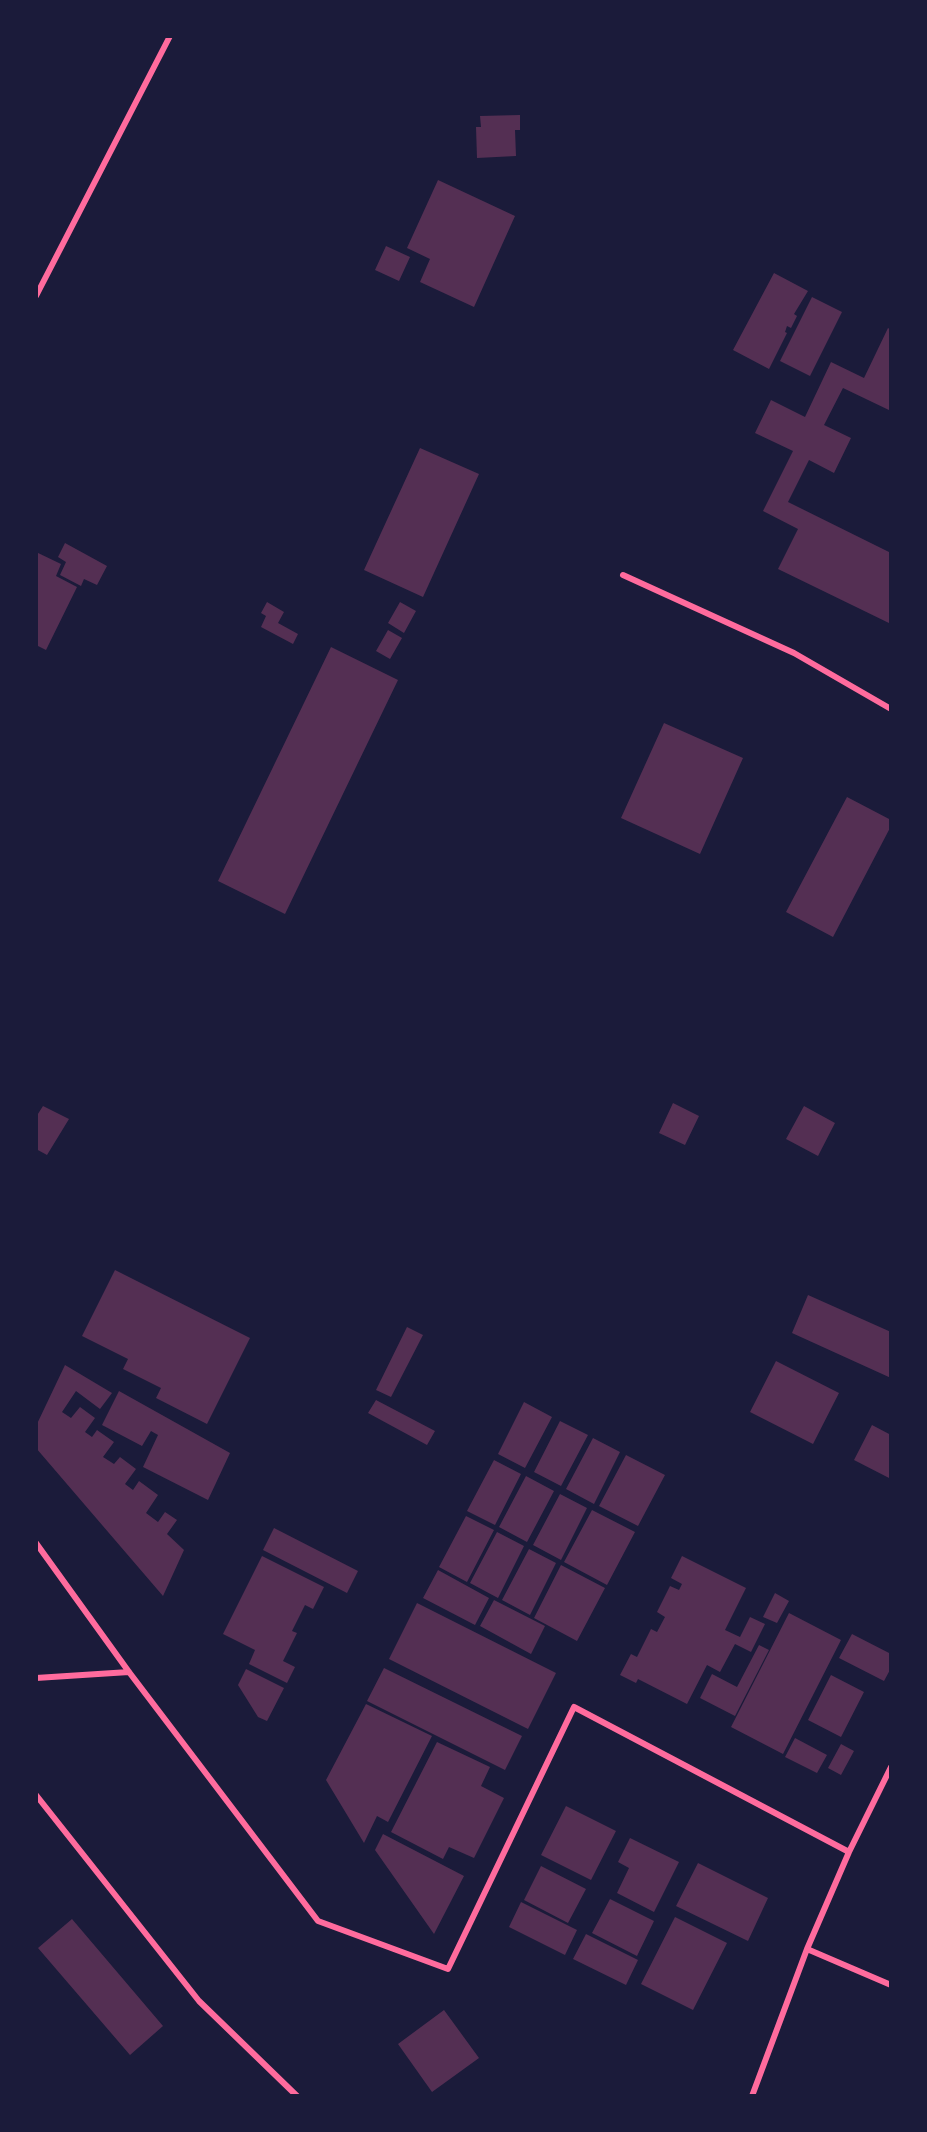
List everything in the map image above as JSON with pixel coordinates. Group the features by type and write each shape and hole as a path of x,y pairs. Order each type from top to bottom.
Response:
{"street":[{"path":"36,296 170,36"},
{"path":"623,575 794,653 891,709"},
{"path":"36,1543 129,1672 318,1921 448,1969 574,1707 849,1852"},
{"path":"36,1678 129,1672"},
{"path":"752,2096 807,1950 849,1852 891,1767"},
{"path":"36,1795 199,2001 297,2096"},
{"path":"807,1950 891,1985"}],"building":[{"path":"520,115 520,130 515,130 516,156 477,158 476,127 481,127 480,116"},
{"path":"438,180 515,216 474,307 420,282 430,259 407,248"},
{"path":"386,246 410,257 399,281 375,270"},
{"path":"774,273 808,291 794,314 797,316 791,328 787,326 785,332 787,333 769,369 733,350"},
{"path":"812,297 842,312 810,376 780,361"},
{"path":"888,328 891,330 891,411 843,388 824,425 851,438 834,473 809,460 788,502 891,553 891,624 778,569 798,529 763,511 793,451 755,433 771,400 805,417 831,362 864,378"},
{"path":"420,448 479,474 423,597 364,570"},
{"path":"65,543 107,566 97,585 84,579 81,586 60,575 66,562 58,557"},
{"path":"36,552 61,564 56,576 77,587 46,650 36,645"},
{"path":"267,602 284,612 278,623 298,634 293,644 261,627 266,616 261,613"},
{"path":"400,602 416,611 404,633 388,623"},
{"path":"388,630 402,638 390,659 376,651"},
{"path":"331,647 398,680 285,914 218,881"},
{"path":"664,723 743,758 700,854 621,818"},
{"path":"847,797 891,820 891,826 833,937 786,912"},
{"path":"673,1103 699,1116 685,1145 659,1133"},
{"path":"43,1106 69,1119 47,1155 36,1149 36,1117"},
{"path":"804,1106 835,1123 818,1156 786,1139"},
{"path":"115,1270 250,1338 207,1424 156,1398 161,1388 123,1369 128,1359 82,1336"},
{"path":"808,1295 891,1332 891,1378 792,1333"},
{"path":"407,1327 423,1335 391,1397 376,1390"},
{"path":"776,1361 839,1393 813,1444 750,1412"},
{"path":"65,1365 112,1393 100,1409 76,1391 62,1412 71,1418 80,1407 95,1418 85,1432 92,1437 97,1430 114,1442 103,1457 114,1464 120,1457 136,1469 125,1484 133,1490 139,1481 158,1495 146,1513 158,1522 165,1512 177,1520 167,1534 184,1550 163,1596 36,1448 36,1426"},
{"path":"119,1391 230,1453 208,1500 143,1467 158,1435 151,1431 142,1446 102,1425"},
{"path":"376,1400 435,1431 427,1445 368,1413"},
{"path":"524,1402 552,1417 525,1468 498,1454"},
{"path":"560,1421 588,1435 561,1486 534,1472"},
{"path":"872,1425 891,1435 891,1479 854,1460"},
{"path":"593,1438 620,1452 594,1504 566,1489"},
{"path":"626,1455 665,1475 638,1526 599,1506"},
{"path":"494,1460 521,1474 495,1525 467,1511"},
{"path":"526,1476 554,1491 527,1542 499,1527"},
{"path":"560,1494 587,1508 561,1560 533,1545"},
{"path":"592,1510 635,1532 607,1585 564,1562"},
{"path":"466,1516 494,1530 467,1582 439,1567"},
{"path":"274,1528 358,1571 347,1593 263,1550"},
{"path":"497,1532 524,1546 498,1598 470,1583"},
{"path":"529,1549 556,1563 530,1615 502,1600"},
{"path":"262,1556 324,1587 313,1609 305,1605 292,1631 297,1633 283,1661 295,1667 287,1683 249,1664 255,1650 223,1634"},
{"path":"682,1556 746,1588 725,1630 740,1637 750,1617 765,1624 751,1652 735,1644 720,1672 707,1665 687,1704 638,1679 636,1683 620,1675 631,1654 637,1657 651,1629 657,1632 665,1617 657,1612 670,1586 679,1590 682,1584 671,1578"},
{"path":"561,1565 605,1588 577,1641 534,1618"},
{"path":"438,1570 489,1598 475,1625 423,1598"},
{"path":"775,1593 789,1601 777,1623 763,1617"},
{"path":"494,1600 545,1626 531,1654 480,1626"},
{"path":"417,1603 556,1673 528,1729 389,1659"},
{"path":"789,1613 841,1640 783,1754 731,1727"},
{"path":"852,1634 891,1654 891,1668 884,1681 839,1658"},
{"path":"759,1645 769,1650 735,1716 700,1698 712,1674 737,1687"},
{"path":"384,1668 522,1736 505,1770 367,1701"},
{"path":"246,1669 284,1688 267,1721 258,1717 238,1685"},
{"path":"831,1675 864,1692 841,1737 808,1720"},
{"path":"366,1704 432,1736 388,1822 377,1816 364,1843 326,1780"},
{"path":"795,1738 827,1755 817,1773 785,1757"},
{"path":"437,1742 490,1767 481,1786 504,1798 474,1858 449,1847 443,1859 391,1832"},
{"path":"841,1744 854,1751 841,1775 828,1768"},
{"path":"566,1806 616,1831 591,1880 541,1855"},
{"path":"383,1834 464,1876 434,1934 375,1850"},
{"path":"630,1838 679,1862 654,1912 617,1893 629,1868 618,1862"},
{"path":"698,1863 768,1898 748,1941 676,1906"},
{"path":"541,1866 586,1889 568,1923 524,1900"},
{"path":"610,1899 654,1921 637,1956 592,1933"},
{"path":"521,1902 577,1930 565,1955 509,1927"},
{"path":"675,1917 727,1943 693,2010 641,1984"},
{"path":"72,1919 163,2026 130,2055 38,1948"},
{"path":"586,1934 638,1960 626,1985 573,1959"},
{"path":"444,2010 479,2058 432,2092 398,2044"}]}
